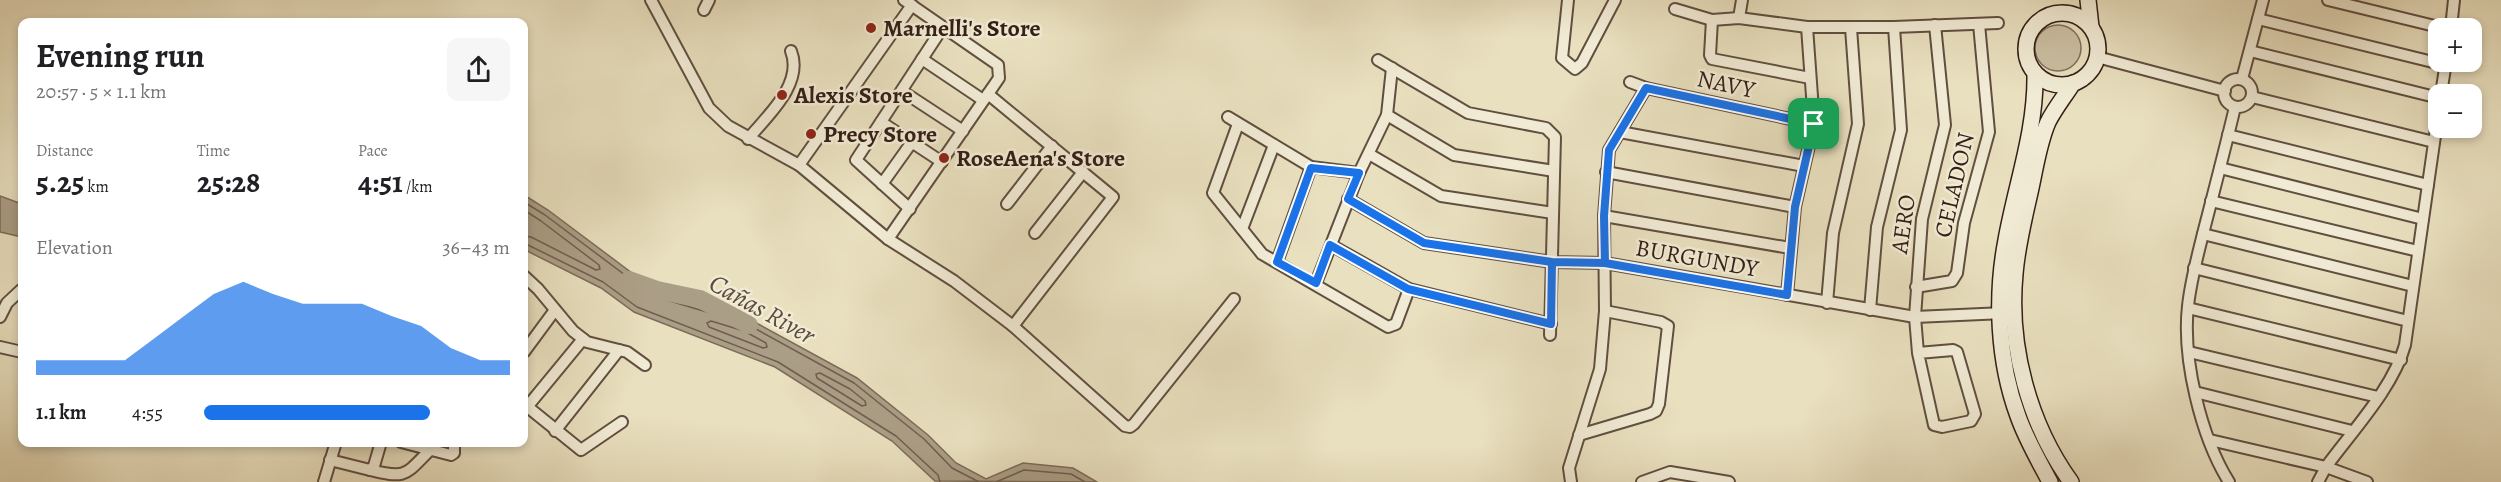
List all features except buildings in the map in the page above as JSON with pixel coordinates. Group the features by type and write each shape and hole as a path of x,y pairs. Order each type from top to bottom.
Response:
{"main road":[{"path":"2054,0 2045,16 2031,29 2026,41 2026,55 2035,74 2034,117 2000,274 2007,313 2033,411 2048,443 2071,482"},
{"path":"2050,482 2018,417 2008,379 2007,313 2019,242 2042,140 2049,121 2073,83 2090,72 2097,57 2097,40 2091,27 2088,0"},
{"path":"2045,16 2070,13 2081,18 2091,27"},
{"path":"2035,74 2053,84 2073,83"}],"street":[{"path":"651,0 709,108 728,126 799,165 888,239 954,281 1013,326 1125,426 1130,427 1234,299"},
{"path":"1568,0 1562,58 1575,69 1582,63 1615,0"},
{"path":"1739,18 1742,0"},
{"path":"2242,79 2263,0"},
{"path":"2328,0 2428,24"},
{"path":"2452,18 2454,0"},
{"path":"799,165 908,3 998,65 999,78 888,239"},
{"path":"1675,9 1712,20 1739,18 1807,27 1851,28 1998,23"},
{"path":"2258,19 2428,59"},
{"path":"1712,20 1710,55 1712,59 1810,78"},
{"name":"CELADON","path":"1916,287 1952,281 1957,273 1964,223 1989,132 1979,24"},
{"name":"AERO","path":"1918,353 1957,351 1975,414 1971,421 1938,428 1934,424 1918,353 1915,317 1922,219 1945,124 1935,25"},
{"path":"910,209 856,160 943,27"},
{"path":"1787,295 1795,207 1814,124 1807,27"},
{"path":"1870,310 1878,227 1901,130 1894,27"},
{"path":"1827,303 1833,233 1858,124 1851,28"},
{"path":"748,139 776,106 791,80 795,61 791,51"},
{"path":"2250,51 2428,93"},
{"path":"2097,57 2225,91"},
{"path":"922,59 986,97 1052,146 1113,197 1013,326"},
{"path":"1330,245 1408,289 1550,329 1555,137 1546,128 1468,113 1378,60"},
{"path":"1316,283 1348,199 1387,115 1392,68"},
{"path":"2242,79 2252,88 2252,97 2244,106 2235,107 2226,99 2225,91 2231,81 2242,79"},
{"name":"NAVY","path":"1630,82 1646,88 1814,124"},
{"path":"1571,482 1569,468 1600,369 1605,311 1604,216 1609,150 1646,88"},
{"path":"902,91 963,131"},
{"path":"2252,97 2434,142"},
{"path":"2229,482 2210,440 2195,392 2189,352 2187,308 2194,268 2235,107"},
{"path":"1387,115 1454,155 1554,171"},
{"path":"1359,173 1311,168 1233,120 1213,194 1262,254 1389,327 1396,324 1408,289"},
{"path":"881,122 942,162"},
{"path":"1620,132 1804,166"},
{"path":"2229,135 2428,184"},
{"path":"2318,482 2326,467 2378,397 2400,360 2408,321 2435,138"},
{"path":"882,184 912,142"},
{"path":"1242,229 1274,145"},
{"path":"1007,204 1052,146"},
{"path":"1369,154 1441,196 1553,213"},
{"path":"1277,262 1311,168"},
{"path":"2220,168 2423,219"},
{"path":"1035,233 1083,172"},
{"path":"1606,172 1795,207"},
{"name":"BURGUNDY","path":"1348,199 1424,243 1552,262 1605,263 1915,317 2007,313"},
{"path":"2211,201 2418,251"},
{"path":"1604,216 1790,248"},
{"path":"2203,234 2413,286"},
{"path":"2194,268 2408,321"},
{"path":"528,280 573,331 587,342 627,352 645,365"},
{"path":"0,317 7,303 18,293"},
{"path":"2187,308 2400,360"},
{"path":"528,347 555,310"},
{"path":"1579,435 1650,414 1656,411 1659,404 1668,326 1661,322 1605,311"},
{"path":"528,402 583,339"},
{"path":"0,347 18,351"},
{"path":"555,431 619,350"},
{"path":"2189,352 2378,397"},
{"path":"2195,392 2352,431"},
{"path":"528,408 581,450 622,422"},
{"path":"2210,440 2326,467 2367,482"},
{"path":"324,482 334,447"},
{"path":"370,470 374,466 380,447"},
{"path":"419,447 451,455 454,453 454,447"},
{"path":"330,460 390,475 403,474 412,469 430,450"},
{"path":"1642,482 1670,472 1729,482"}],"shaded area":[{"path":"2058,25 2074,32 2081,48 2074,64 2058,71 2042,64 2035,48 2042,32"}],"water":[{"path":"0,196 18,203 18,236 0,232"},
{"path":"528,198 656,291 749,319 857,378 928,435 956,463 986,479 1023,463 1073,468 1097,482 935,481 892,441 775,367 634,312 601,288 529,252"}],"waterway":[{"name":"Cañas River","path":"629,280 657,290 700,299 749,325"}],"place":[{"name":"Marnelli's Store","path":"871,28"},
{"name":"Alexis Store","path":"782,95"},
{"name":"Precy Store","path":"811,134"},
{"name":"RoseAena's Store","path":"944,158"}],"route":[{"path":"1814,124 1646,88 1609,150 1604,216 1605,263 1552,262 1424,243 1348,199 1359,173 1311,168 1277,262 1316,283 1330,245 1408,289 1551,324 1552,262 1605,263 1787,295 1795,207 1814,124"}]}
